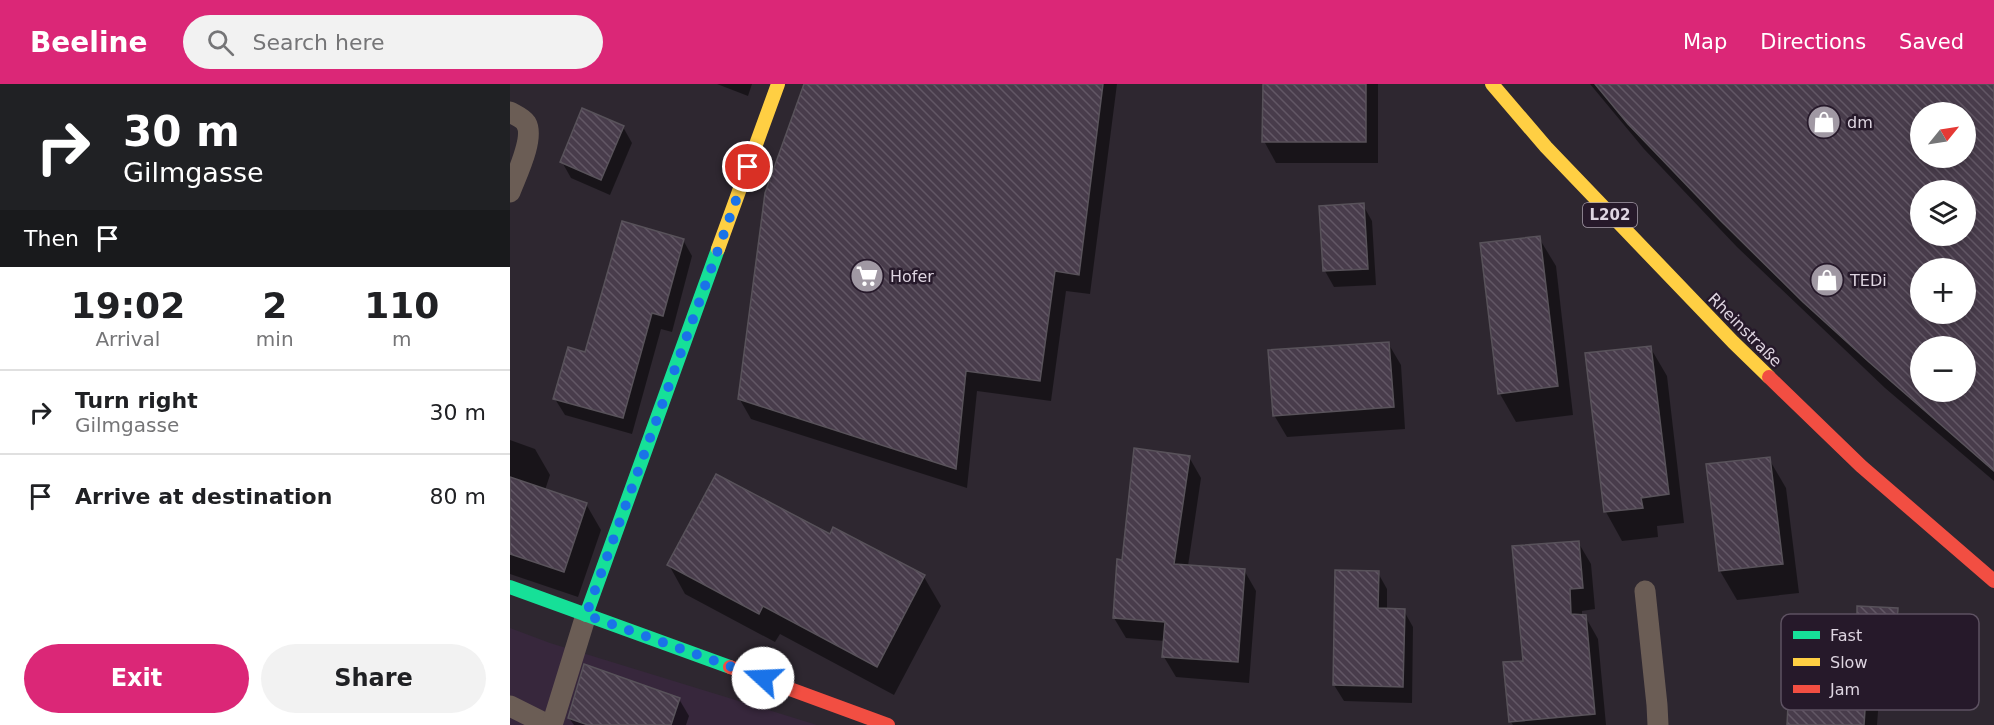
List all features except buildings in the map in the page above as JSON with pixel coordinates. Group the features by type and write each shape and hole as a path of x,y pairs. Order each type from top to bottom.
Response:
{"street":[{"path":"586,615 778,84"},
{"name":"Rheinstraße","path":"1492,84 1546,147 1733,342 1861,466 1994,581"},
{"path":"510,587 888,725"}],"lane":[{"path":"510,112 525,121 529,130 527,146 510,192"},
{"path":"1645,591 1658,725"},
{"path":"510,706 550,725 586,615"},
{"path":"825,725 829,702"}],"shaded area":[{"path":"510,628 550,643 817,725 510,725"}],"traffic: fast":[{"path":"586,615 718,249"},
{"path":"510,587 730,667"}],"traffic: slow":[{"path":"718,249 778,84"},
{"path":"1492,84 1546,147 1769,377"}],"traffic: jam":[{"path":"1769,377 1861,466 1994,581"},
{"path":"730,667 888,725"}],"place":[{"name":"dm","path":"1824,122"},
{"name":"Hofer","path":"867,276"},
{"name":"TEDi","path":"1827,280"}],"route":[{"path":"748,167 586,615 763,678"}]}
